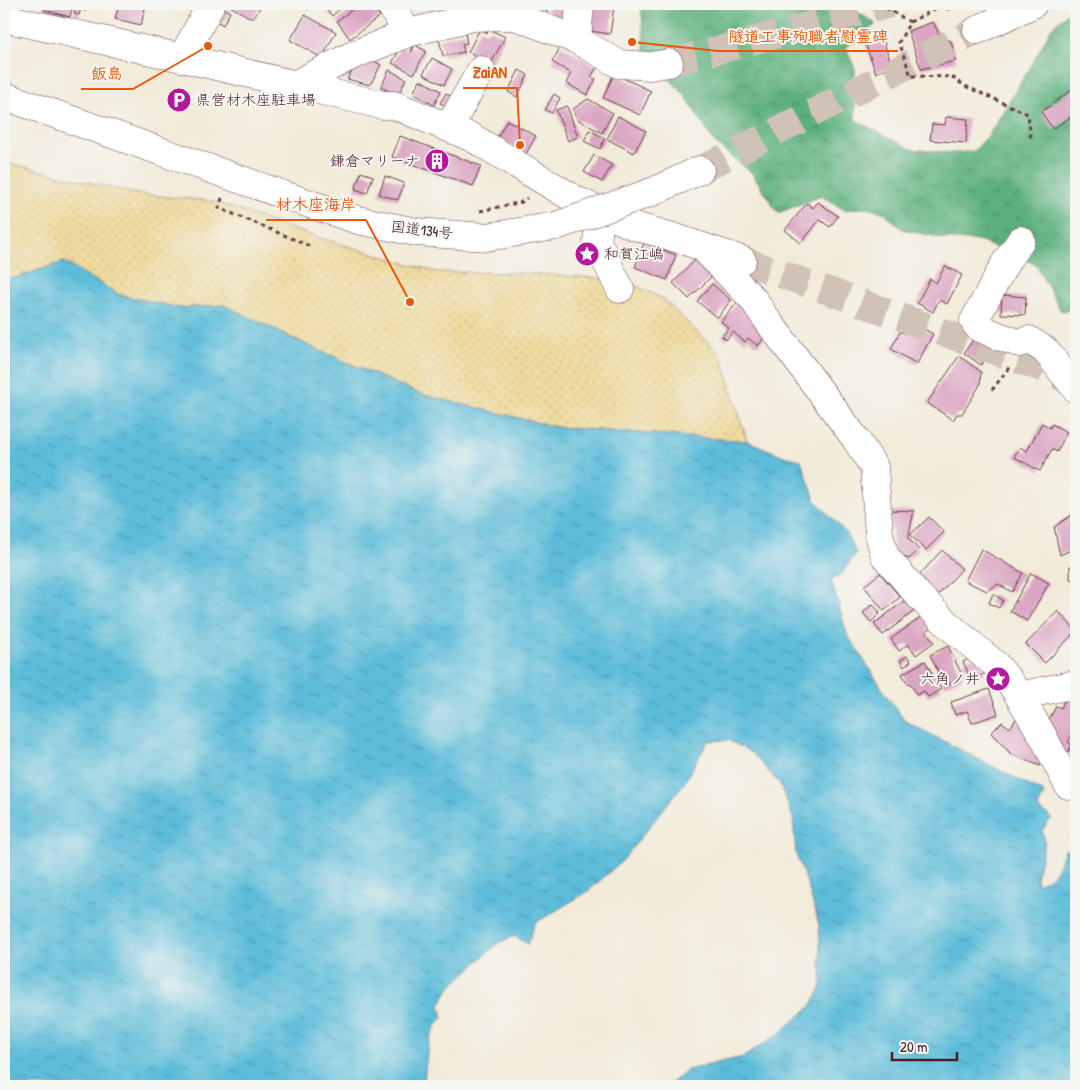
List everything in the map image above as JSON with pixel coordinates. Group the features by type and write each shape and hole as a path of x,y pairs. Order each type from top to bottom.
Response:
{"main road":[{"path":"182,58 211,4"},
{"path":"390,4 408,33"},
{"path":"577,40 580,4"},
{"path":"977,30 1033,4"},
{"path":"294,85 352,56 408,33 474,17 515,16 577,40 619,64 650,66 669,63"},
{"path":"4,18 382,105 394,105 473,138 576,200 634,226 742,260"},
{"path":"449,127 481,70"},
{"name":"国道134号","path":"4,96 301,202 358,220 416,232 487,237 556,226 652,192 700,170"},
{"path":"601,211 597,242 620,289"},
{"path":"1021,240 1006,260 974,321 978,327 998,336 1020,343 1029,340 1038,345 1045,350 1076,389"},
{"path":"701,246 753,299 803,370 855,438 874,467 879,534 885,556 919,596 947,624 996,665 1019,696 1044,738 1068,785 1076,780"},
{"path":"1019,696 1076,684"}],"path":[{"path":"879,4 910,22"},
{"path":"962,4 950,9 939,7 910,22 899,42 911,76 952,77 965,86 1028,114 1031,140"},
{"path":"473,212 522,202 548,182"},
{"path":"219,208 310,246"}],"green space":[{"path":"641,4 845,4 876,24 846,47 855,69 855,120 911,149 955,153 974,151 988,136 1031,66 1052,27 1076,5 1076,309 1061,311 1036,265 979,241 941,238 902,229 885,213 868,207 845,210 821,196 778,213 752,173 714,142 685,95 645,55"}],"sand":[{"path":"4,162 137,194 212,201 304,233 436,272 521,273 624,280 663,299 721,355 747,441 556,427 420,394 309,346 224,305 180,308 120,295 64,262 14,278 4,277"}],"water":[{"path":"64,262 120,295 180,308 224,305 309,346 420,394 556,427 747,441 784,456 801,460 815,500 846,533 856,553 841,575 831,579 847,634 889,699 905,721 1044,793 1038,808 1052,818 1042,830 1045,842 1036,878 1037,883 1043,882 1052,875 1065,850 1076,850 1076,1086 670,1086 672,1082 687,1070 743,1057 779,1034 811,1006 822,986 819,925 808,886 796,854 793,818 780,784 751,752 728,740 708,741 684,783 622,861 587,892 535,923 528,944 514,936 498,943 449,988 440,1005 443,1018 433,1031 430,1040 426,1059 424,1086 4,1086 4,277 14,278"}],"building":[{"path":"45,4 73,4 70,17 44,10"},
{"path":"76,4 82,4 79,15 74,14"},
{"path":"119,4 146,4 141,25 115,19"},
{"path":"226,4 262,4 253,19"},
{"path":"321,4 345,4 332,16"},
{"path":"359,4 371,4 380,16 350,39 337,21"},
{"path":"452,4 462,4 462,7 453,9"},
{"path":"548,4 568,4 565,21 546,18"},
{"path":"593,4 614,7 610,34 590,31"},
{"path":"218,5 230,12 223,25 211,18"},
{"path":"305,15 336,32 322,58 290,40"},
{"path":"933,22 939,34 942,33 944,38 951,41 956,61 921,69 908,31"},
{"path":"480,29 487,33 489,29 505,37 488,69 472,60 475,55 468,52"},
{"path":"465,33 467,43 462,44 464,52 443,56 439,39"},
{"path":"882,37 892,66 876,73 865,43"},
{"path":"409,45 413,48 411,52 415,45 426,51 414,74 392,63 401,47 406,49"},
{"path":"561,46 597,67 591,77 596,79 587,95 566,83 571,73 552,62"},
{"path":"432,58 452,69 444,85 423,74"},
{"path":"371,59 381,65 370,85 347,79 352,71"},
{"path":"389,70 406,79 398,96 381,87"},
{"path":"519,70 528,75 517,97 508,92"},
{"path":"614,74 651,91 640,115 603,98"},
{"path":"420,80 441,91 434,105 413,93"},
{"path":"1076,87 1076,113 1053,129 1041,112"},
{"path":"446,93 453,98 447,107 440,103"},
{"path":"554,94 560,98 552,113 545,110"},
{"path":"588,99 613,113 602,133 577,119 573,109"},
{"path":"567,106 578,137 568,141 556,110"},
{"path":"618,116 646,131 634,153 607,139"},
{"path":"946,117 968,119 966,143 930,140 932,124 945,125"},
{"path":"507,120 536,136 526,154 497,138"},
{"path":"589,130 605,138 600,149 584,141"},
{"name":"鎌倉マリーナ","path":"400,136 481,166 473,186 392,157"},
{"path":"594,155 612,165 602,182 584,172"},
{"path":"361,172 373,176 367,193 355,189"},
{"path":"385,176 404,183 398,200 379,194"},
{"path":"818,202 838,216 830,227 820,220 801,243 785,230 807,203 813,208"},
{"path":"644,243 676,255 667,280 635,267"},
{"path":"695,260 712,276 689,299 673,283"},
{"path":"945,266 962,275 947,304 939,300 933,312 917,303 930,279 936,283"},
{"path":"712,284 731,300 717,318 697,301"},
{"path":"1002,295 1026,297 1025,315 1001,314"},
{"path":"737,303 761,323 767,334 758,346 748,338 745,342 733,332 726,340 722,336 729,328 721,322"},
{"path":"911,322 933,334 917,364 891,349 900,332 905,333"},
{"path":"977,334 1005,353 998,364 986,357 981,365 964,353"},
{"path":"959,356 981,372 980,385 962,414 957,414 953,420 927,403"},
{"path":"1042,423 1050,428 1052,424 1067,432 1057,452 1052,449 1040,471 1014,457 1020,447 1027,451"},
{"path":"890,510 914,511 908,538 919,550 909,559 894,552"},
{"path":"1076,512 1076,548 1060,555 1054,527"},
{"path":"929,517 944,532 926,550 910,535"},
{"path":"981,549 1023,573 1012,592 998,584 987,591 965,581"},
{"path":"942,550 962,569 936,597 917,578"},
{"path":"1070,566 1076,566 1076,582 1070,579"},
{"path":"880,573 900,597 884,611 864,586"},
{"path":"1031,573 1049,583 1027,621 1010,611"},
{"path":"993,594 1003,600 999,608 989,603"},
{"path":"908,598 917,609 883,635 874,624"},
{"path":"873,604 880,613 871,622 863,613"},
{"path":"1058,611 1076,631 1045,663 1026,644"},
{"path":"924,615 932,627 926,631 934,642 916,655 908,644 899,651 891,639"},
{"path":"948,646 963,677 945,686 930,655"},
{"path":"976,655 985,673 972,680 963,662"},
{"path":"907,656 911,661 904,667 900,661"},
{"path":"925,661 941,689 928,697 924,691 917,695 902,674"},
{"path":"989,689 998,714 972,723 967,711 955,715 951,702"},
{"path":"1066,697 1076,702 1076,727 1068,742 1072,745 1067,754 1044,729 1056,706 1061,708"},
{"path":"1016,719 1032,735 1045,756 1040,766 1011,754 991,733 1002,722 1010,728"}],"tunnel":[{"path":"669,63 890,4"},
{"path":"700,170 977,30"},
{"path":"742,260 1042,368 1075,383"}],"place":[{"name":"隧道工事殉職者慰霊碑","path":"632,42"},
{"name":"飯島","path":"208,46"},
{"name":"県営材木座駐車場","path":"179,100"},
{"name":"ZaiAN","path":"520,145"},
{"name":"鎌倉マリーナ","path":"437,161"},
{"name":"和賀江嶋","path":"587,254"},
{"name":"材木座海岸","path":"410,302"},
{"name":"六角ノ井","path":"998,679"}]}
